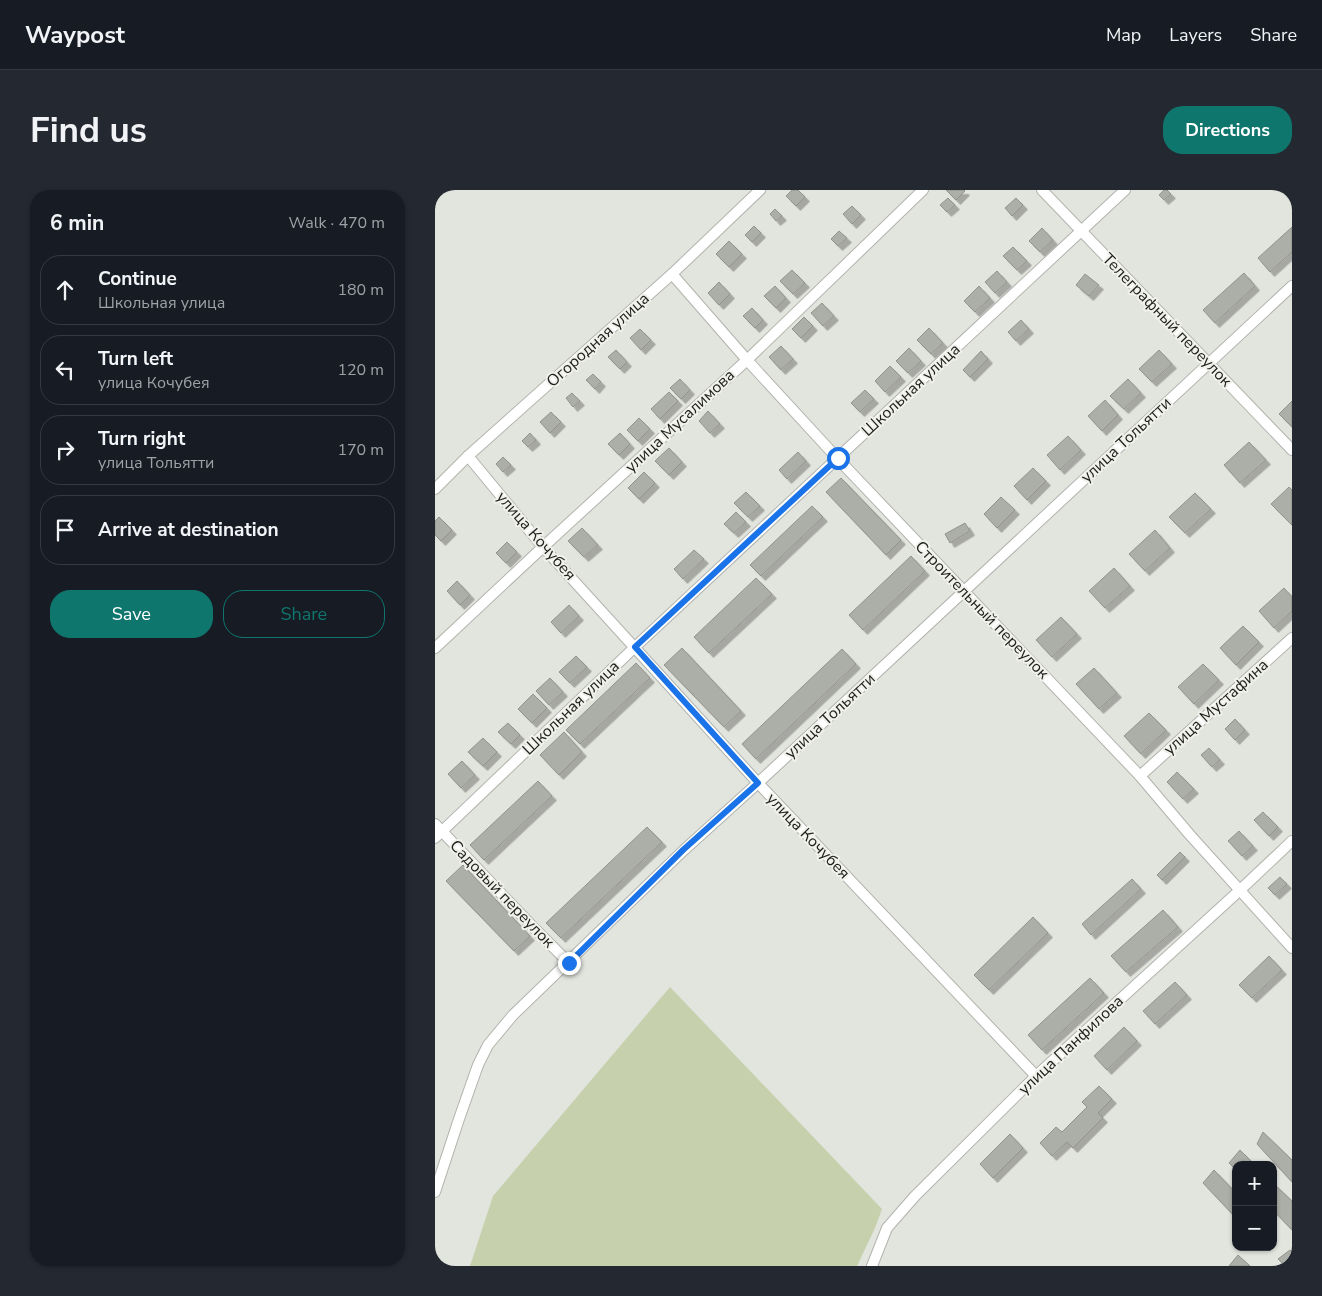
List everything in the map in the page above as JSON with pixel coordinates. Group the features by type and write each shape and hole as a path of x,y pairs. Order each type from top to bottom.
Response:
{"street":[{"name":"Огородная улица","path":"435,489 468,456 672,274 760,190"},
{"name":"улица Мусалимова","path":"435,648 543,546 747,360 923,190"},
{"name":"Телеграфный переулок","path":"1042,190 1292,450"},
{"name":"Школьная улица","path":"437,831 1125,190"},
{"name":"Строительный переулок","path":"672,274 747,360 838,458 1140,776 1239,891 1292,948"},
{"name":"улица Тольятти","path":"435,1192 475,1074 489,1045 513,1015 569,963 683,850 758,783 1292,286"},
{"name":"улица Кочубея","path":"468,456 543,546 758,783 1036,1076"},
{"name":"улица Мустафина","path":"1140,776 1292,638"},
{"name":"Садовый переулок","path":"437,831 569,963"},
{"name":"улица Панфилова","path":"872,1266 887,1228 909,1202 1036,1076 1292,841"}],"green space":[{"path":"670,987 882,1209 857,1266 470,1266 493,1196"}],"building":[{"path":"792,190 798,190 805,197 796,206 786,196"},
{"path":"946,190 964,190 965,191 956,200"},
{"path":"1164,190 1171,194 1164,200 1159,195"},
{"path":"948,198 955,205 947,212 940,205"},
{"path":"1016,198 1023,205 1012,216 1005,208"},
{"path":"852,206 861,215 852,224 843,214"},
{"path":"775,209 782,216 776,221 770,214"},
{"path":"754,226 761,233 752,242 745,235"},
{"path":"1292,227 1292,252 1270,272 1258,258"},
{"path":"1042,228 1053,240 1040,252 1029,241"},
{"path":"839,231 847,238 838,246 831,239"},
{"path":"729,241 742,254 729,267 716,254"},
{"path":"1013,247 1027,261 1017,270 1003,256"},
{"path":"792,270 805,283 793,294 780,281"},
{"path":"997,271 1007,282 995,293 985,282"},
{"path":"1244,273 1255,286 1215,323 1203,310"},
{"path":"1085,274 1099,285 1089,296 1076,285"},
{"path":"719,282 730,294 719,305 708,293"},
{"path":"775,286 786,298 776,308 764,296"},
{"path":"979,286 990,298 975,312 964,301"},
{"path":"822,303 834,316 823,326 811,313"},
{"path":"752,308 763,320 755,328 743,316"},
{"path":"804,317 813,326 801,338 792,329"},
{"path":"1021,320 1029,329 1016,341 1008,332"},
{"path":"929,328 943,343 931,354 917,340"},
{"path":"640,329 651,340 641,350 630,338"},
{"path":"781,346 793,359 781,370 769,357"},
{"path":"909,348 921,361 908,373 896,361"},
{"path":"616,350 627,362 620,369 608,357"},
{"path":"1159,350 1172,364 1152,382 1139,369"},
{"path":"981,351 988,359 970,377 963,370"},
{"path":"890,366 901,377 885,392 875,381"},
{"path":"593,374 601,382 595,389 586,380"},
{"path":"680,379 690,390 681,399 670,388"},
{"path":"1128,379 1141,393 1124,409 1110,396"},
{"path":"865,390 874,399 860,412 851,403"},
{"path":"669,392 678,401 660,419 651,409"},
{"path":"572,393 580,401 573,407 566,398"},
{"path":"1105,400 1118,415 1102,431 1088,416"},
{"path":"1292,401 1292,427 1279,414"},
{"path":"708,411 720,424 710,433 699,421"},
{"path":"551,412 561,422 550,433 540,422"},
{"path":"639,418 650,429 638,441 627,430"},
{"path":"530,433 536,440 528,447 522,441"},
{"path":"620,433 630,444 619,455 608,444"},
{"path":"1068,436 1081,450 1060,470 1047,455"},
{"path":"1249,442 1266,460 1240,483 1224,465"},
{"path":"669,448 682,462 669,475 655,461"},
{"path":"798,452 806,461 787,479 779,470"},
{"path":"503,457 511,465 503,472 496,464"},
{"path":"1033,468 1046,481 1027,500 1014,486"},
{"path":"644,472 655,483 639,499 628,488"},
{"path":"841,478 901,540 886,555 826,492"},
{"path":"1289,487 1292,490 1292,525 1271,504"},
{"path":"746,492 760,506 748,517 734,503"},
{"path":"1195,493 1211,509 1185,533 1169,517"},
{"path":"1001,497 1015,510 997,528 984,514"},
{"path":"812,506 823,517 761,576 750,565"},
{"path":"736,512 746,522 734,533 724,524"},
{"path":"439,517 452,530 441,541 435,535 435,521"},
{"path":"965,523 970,531 950,543 945,534"},
{"path":"582,528 598,545 584,557 568,541"},
{"path":"1155,530 1170,548 1145,571 1129,554"},
{"path":"507,542 517,552 506,563 496,553"},
{"path":"694,550 704,559 683,579 674,569"},
{"path":"911,556 925,571 863,630 849,615"},
{"path":"1114,568 1130,586 1105,608 1089,591"},
{"path":"756,578 772,594 709,653 694,637"},
{"path":"457,581 470,595 460,605 447,591"},
{"path":"1284,588 1292,597 1292,611 1274,628 1259,611"},
{"path":"569,605 579,616 561,633 551,622"},
{"path":"1061,617 1077,634 1052,657 1036,640"},
{"path":"1243,626 1259,642 1236,665 1220,648"},
{"path":"682,648 741,711 724,727 664,665"},
{"path":"842,649 856,664 756,759 742,744"},
{"path":"576,656 587,667 570,683 559,672"},
{"path":"636,663 650,678 580,744 566,730"},
{"path":"1203,664 1219,680 1194,704 1178,687"},
{"path":"1094,668 1117,693 1099,709 1076,684"},
{"path":"550,678 563,692 549,705 536,691"},
{"path":"533,694 547,708 532,723 518,709"},
{"path":"1149,713 1166,730 1141,754 1124,736"},
{"path":"1235,719 1245,730 1235,740 1225,729"},
{"path":"508,723 520,735 511,744 498,732"},
{"path":"564,732 582,752 559,775 540,755"},
{"path":"483,738 497,752 483,766 468,752"},
{"path":"1209,748 1220,760 1212,767 1201,755"},
{"path":"462,761 475,775 461,788 448,774"},
{"path":"1177,772 1194,789 1183,799 1167,782"},
{"path":"538,781 552,796 484,860 470,845"},
{"path":"1263,812 1278,827 1269,836 1254,820"},
{"path":"647,827 662,842 561,938 546,923"},
{"path":"1239,831 1253,846 1242,856 1228,841"},
{"path":"1180,852 1185,857 1162,880 1157,875"},
{"path":"463,865 530,936 514,951 446,881"},
{"path":"1280,877 1287,884 1275,895 1268,888"},
{"path":"1132,879 1141,889 1091,935 1082,924"},
{"path":"1163,910 1178,927 1126,972 1111,956"},
{"path":"1033,917 1048,933 989,990 974,975"},
{"path":"1269,956 1282,970 1252,998 1239,985"},
{"path":"1090,978 1104,993 1042,1050 1028,1035"},
{"path":"1175,982 1187,995 1155,1024 1143,1011"},
{"path":"1124,1027 1137,1041 1107,1070 1094,1056"},
{"path":"1099,1086 1112,1099 1098,1113 1103,1118 1073,1148 1067,1142 1052,1156 1040,1143 1056,1127 1062,1132 1087,1107 1082,1102"},
{"path":"1263,1132 1292,1160 1292,1182 1277,1166 1277,1161 1273,1161 1257,1144"},
{"path":"1010,1134 1023,1148 993,1178 980,1164"},
{"path":"1240,1150 1251,1161 1232,1161 1232,1166 1229,1163"},
{"path":"1214,1170 1232,1189 1232,1214 1203,1183"},
{"path":"1277,1187 1292,1201 1292,1230 1277,1214"},
{"path":"1290,1250 1292,1252 1292,1266 1285,1266 1278,1259"},
{"path":"1238,1255 1250,1266 1229,1266"}],"route":[{"path":"569,963 683,850 758,783 635,647 838,458"}]}
